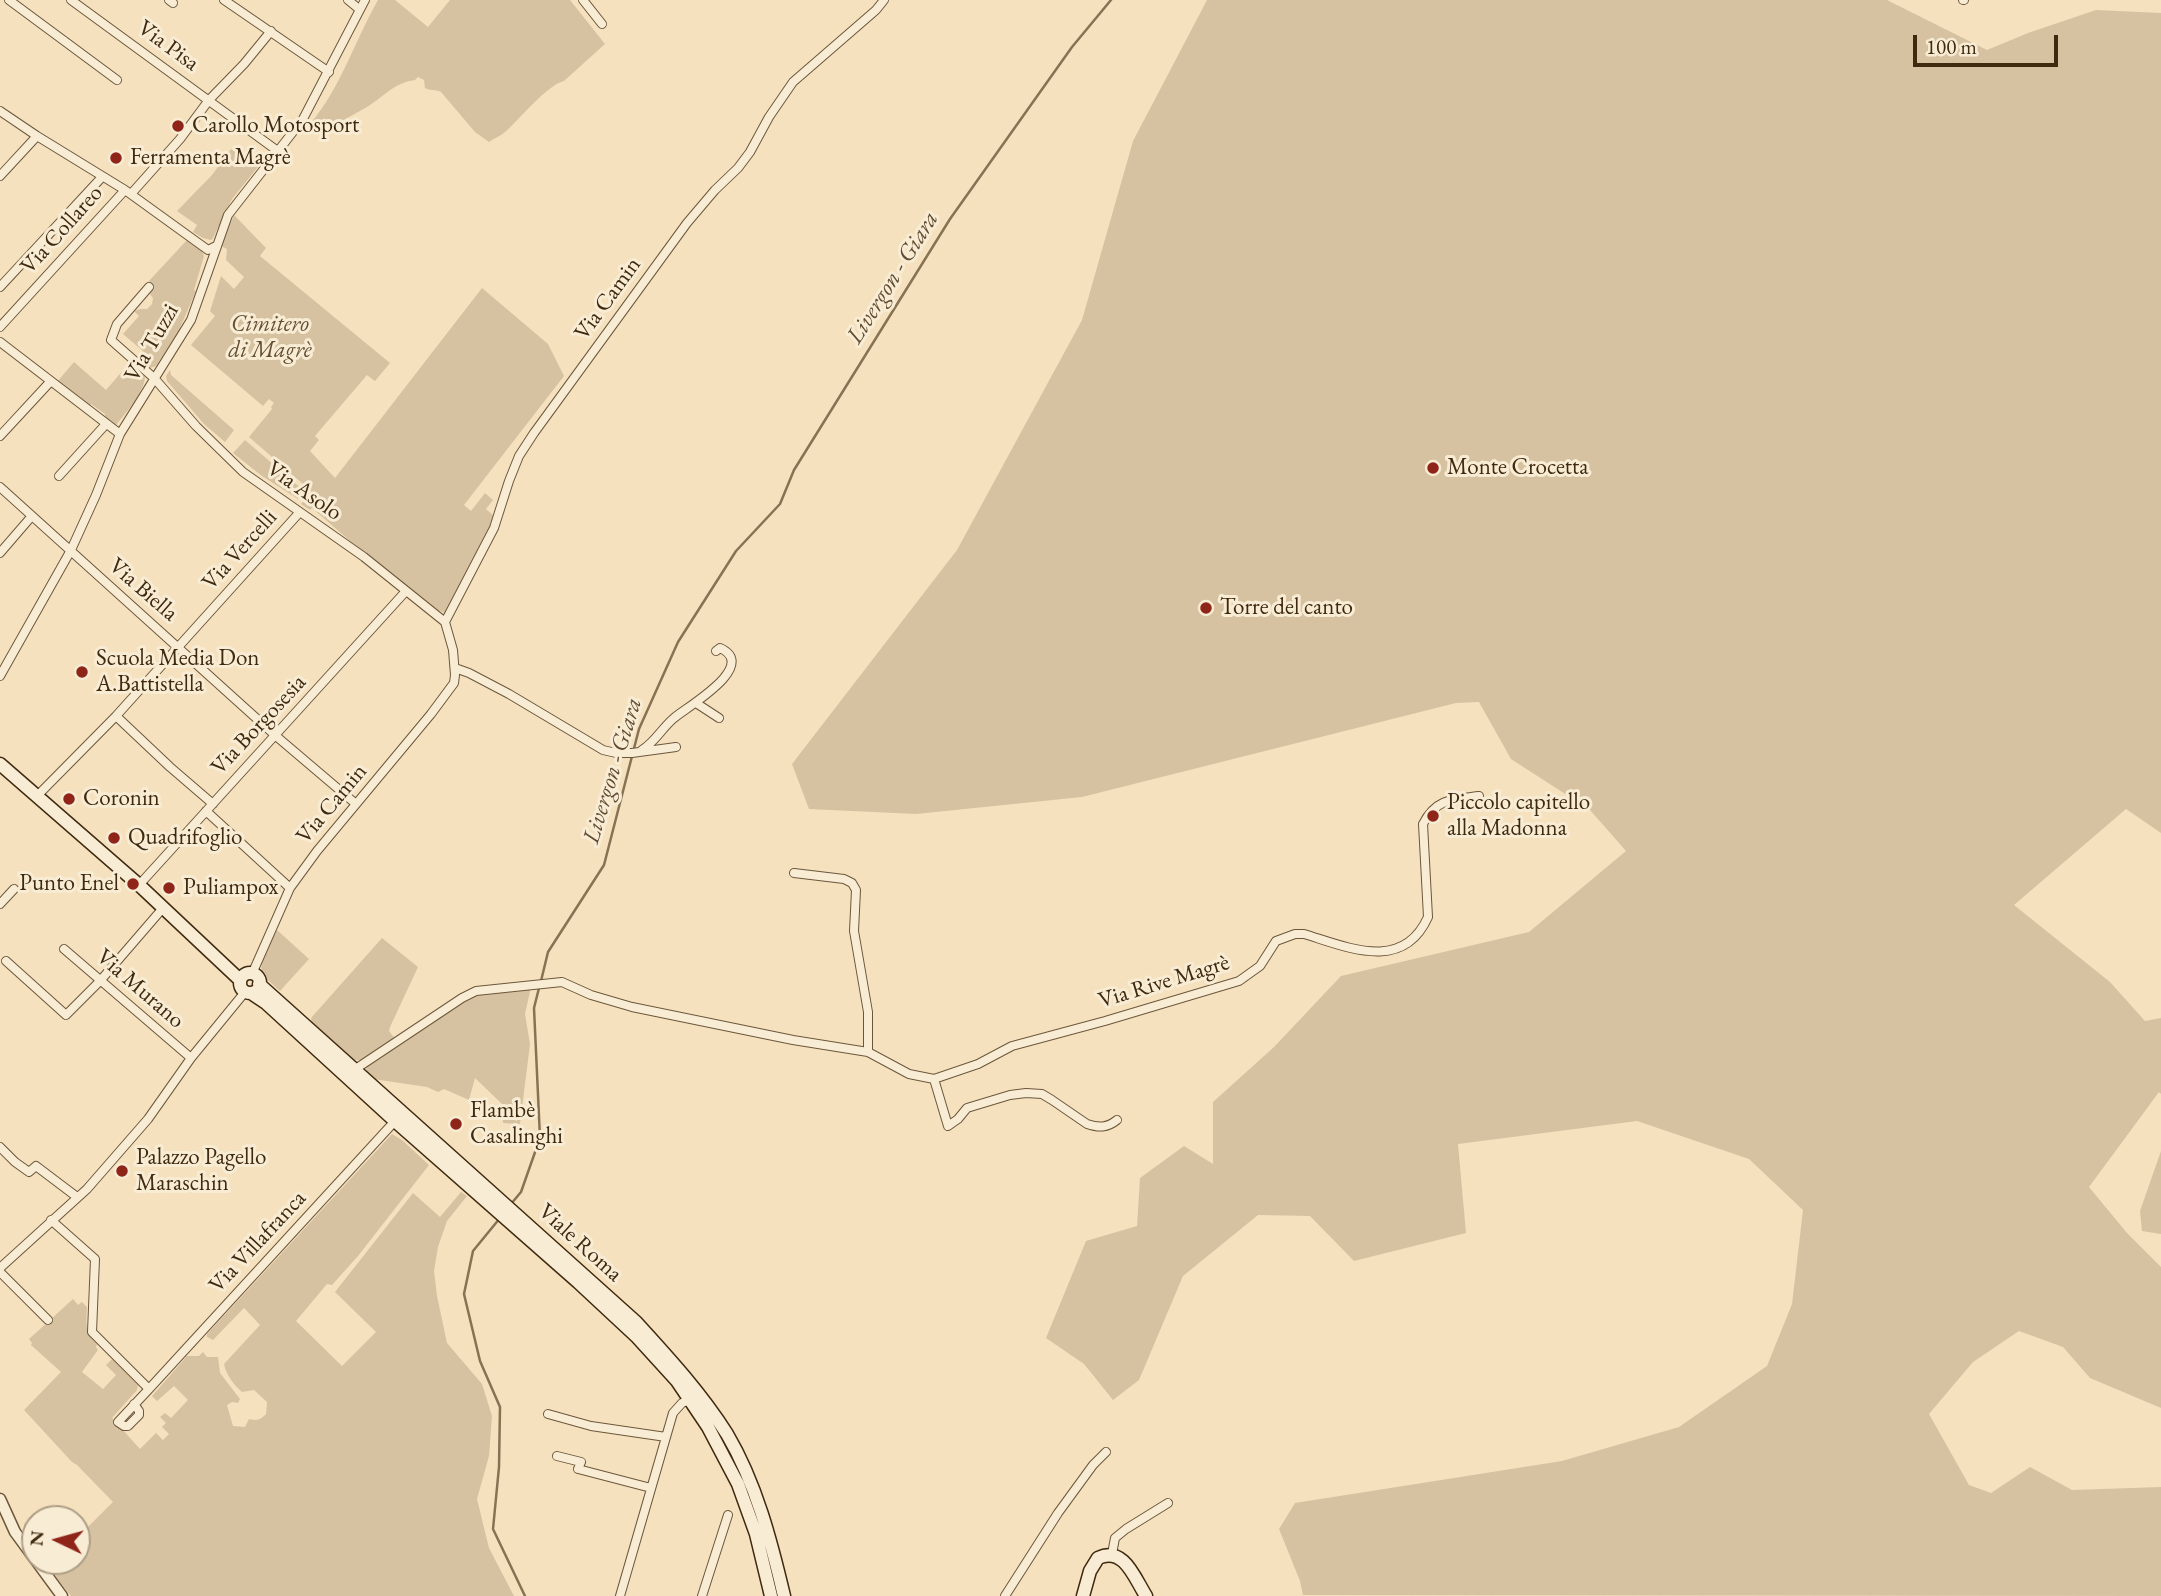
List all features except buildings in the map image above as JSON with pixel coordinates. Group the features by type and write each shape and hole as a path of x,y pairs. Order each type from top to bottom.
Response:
{"main road":[{"name":"Viale Roma","path":"0,764 139,885 250,985 266,1003 351,1073 516,1220 636,1336 677,1381 708,1427 738,1484 755,1534 771,1596"},
{"name":"Viale Roma","path":"561,1261 636,1322 698,1393 727,1435 750,1482 774,1552 784,1596"},
{"path":"1083,1596 1090,1571 1098,1558 1112,1554 1119,1557 1131,1571 1146,1596"}],"street":[{"path":"9,0 117,80"},
{"name":"Via Pisa","path":"71,0 279,152"},
{"path":"225,0 328,72"},
{"path":"348,0 359,9"},
{"name":"Via Tuzzi","path":"0,676 71,550 120,434 191,320 232,208 303,119 365,0"},
{"path":"583,0 602,24"},
{"name":"Via Camin","path":"445,622 494,528 519,456 534,433 687,223 744,160 793,82 884,0"},
{"name":"Via Pisa","path":"128,192 180,139 209,100 271,31"},
{"path":"0,111 128,192 208,250 216,246"},
{"path":"0,176 37,136"},
{"path":"0,287 102,177"},
{"name":"Via Collareo","path":"0,327 128,192"},
{"name":"Via Asolo","path":"149,287 117,324 111,340 154,378 243,472 364,556 445,622"},
{"path":"0,342 120,434"},
{"path":"0,436 51,382"},
{"path":"59,476 106,424"},
{"name":"Via Biella","path":"0,487 276,736 356,804"},
{"name":"Via Vercelli","path":"37,796 116,716 299,513"},
{"path":"0,553 31,517"},
{"name":"Via Borgosesia","path":"139,885 406,591"},
{"path":"445,622 455,668 509,694 584,740 603,750 616,753 676,747"},
{"path":"640,752 649,746 675,717 719,686 730,667 730,661 727,652 720,648 716,651"},
{"name":"Via Camin","path":"0,1270 87,1189 148,1119 191,1058 250,985 290,888 317,851 431,714 454,683 455,668"},
{"path":"696,703 719,718"},
{"path":"116,716 213,804"},
{"name":"Via Rive Magrè","path":"934,1079 978,1064 1012,1046 1239,981 1260,966 1276,941 1295,934 1376,953 1407,943 1421,931 1428,917 1423,824 1428,813 1450,799 1479,796"},
{"path":"206,811 290,888"},
{"path":"794,873 844,880 852,883 856,890 854,931 867,1012 868,1052"},
{"path":"0,904 14,889"},
{"path":"6,961 61,1013 69,1014 163,908"},
{"name":"Via Murano","path":"64,949 191,1058"},
{"path":"351,1073 476,991 562,982 602,998 677,1017 868,1052 909,1074 934,1079 947,1126 958,1119 967,1108 1026,1093 1042,1094 1094,1127 1109,1126 1117,1119"},
{"name":"Via Villafranca","path":"134,1404 398,1117"},
{"path":"0,1147 29,1172 36,1166 77,1197"},
{"path":"51,1220 95,1259 92,1332 149,1389"},
{"path":"0,1270 48,1320"},
{"path":"620,1596 666,1437 676,1409 689,1400"},
{"path":"548,1414 591,1426 666,1437"},
{"path":"1005,1596 1058,1513 1093,1465 1106,1452"},
{"path":"557,1456 581,1462 578,1469 651,1488"},
{"path":"0,1499 15,1532 62,1596"},
{"path":"1112,1554 1115,1538 1168,1503"},
{"path":"702,1596 728,1515"}],"green space":[{"path":"378,0 395,0 428,27 450,0 570,0 605,44 564,81 542,96 504,133 489,142 475,132 441,92 425,88 424,80 418,77 395,87 367,107 322,131 303,132 336,85"},
{"path":"1207,0 1887,0 1987,50 2096,10 2161,13 2161,833 2126,809 2014,905 2110,982 2145,1021 2161,1018 2161,1094 2159,1092 2089,1187 2127,1233 2161,1267 2161,1408 2090,1378 2063,1347 2019,1331 1973,1362 1929,1414 1969,1485 1991,1493 2030,1467 2072,1490 2161,1487 2161,1596 1303,1595 1279,1529 1295,1503 1562,1461 1679,1427 1767,1366 1792,1304 1803,1210 1749,1159 1637,1121 1458,1144 1466,1233 1354,1261 1310,1216 1258,1215 1183,1276 1139,1380 1113,1400 1084,1364 1046,1338 1086,1241 1137,1226 1140,1178 1184,1146 1213,1164 1213,1102 1274,1047 1341,976 1529,932 1626,851 1590,810 1511,759 1479,702 1456,703 1082,797 916,814 809,809 792,764 957,550 1082,320 1133,141"},
{"path":"231,149 258,167 232,199 213,238 203,238 193,232 197,225 177,211 212,175"},
{"name":"Cimitero di Magrè","path":"234,215 266,248 260,256 390,363 375,381 367,375 315,436 319,440 310,451 335,478 482,288 548,344 564,376 464,505 471,511 485,493 493,500 486,509 494,516 494,521 447,614 438,610 364,553 312,508 310,510 301,504 311,491 249,437 274,403 269,399 263,406 191,345 215,316 210,311 221,276 234,289 244,277 226,260 227,249 221,246"},
{"path":"187,240 202,251 204,256 194,290 196,291 179,330 156,366 150,368 138,358 144,352 123,334 139,316 134,311 147,309 152,304 153,298 149,293 154,287 148,282"},
{"path":"74,362 106,390 125,368 130,374 135,368 145,377 138,396 116,425 105,419 105,414 91,404 89,407 57,382"},
{"path":"170,370 171,375 234,430 225,442 204,424 167,381 166,376"},
{"path":"245,440 303,490 298,499 233,453"},
{"path":"277,930 309,959 280,991 262,975 261,969 265,951"},
{"path":"382,938 418,967 390,1027 389,1031 395,1039 362,1060 354,1060 318,1029 311,1018"},
{"path":"531,987 525,1014 530,1044 520,1124 503,1123 502,1104 475,1078 469,1100 444,1089 438,1092 427,1087 373,1079 366,1073 367,1065 460,1003 477,995"},
{"path":"392,1134 402,1140 429,1165 358,1256 332,1285 327,1284 296,1321 342,1366 376,1332 335,1292 413,1193 440,1217 461,1192 467,1196 447,1221 438,1247 434,1271 447,1343 482,1384 492,1416 489,1456 477,1499 489,1548 514,1596 71,1596 54,1575 91,1575 91,1524 113,1502 24,1410 61,1372 31,1345 29,1339 73,1299 78,1305 82,1302 87,1307 88,1332 98,1350 82,1372 103,1389 116,1375 106,1365 112,1359 138,1385 137,1390 112,1418 140,1449 156,1433 163,1440 169,1434 162,1427 166,1423 160,1417 165,1413 171,1418 188,1400 174,1386 157,1401 152,1396 187,1356 199,1356 203,1352 207,1357 218,1357 220,1373 240,1399 238,1403 227,1405 233,1426 245,1427 249,1419 260,1419 266,1414 267,1402 254,1390 242,1392 231,1380 224,1364 260,1325 244,1308 213,1340 207,1337"},
{"path":"2161,1151 2161,1234 2142,1231 2140,1211"}],"waterway":[{"name":"Livergon - Giara","path":"541,981 548,952 604,865 639,729 678,642 736,551 780,504 794,470 950,219 1072,47 1111,0"},
{"name":"Livergon - Giara","path":"511,1204 521,1192 540,1138 534,1008 539,988"},
{"name":"Livergon - Giara","path":"500,1218 473,1251 464,1294 480,1361 500,1407 499,1467 493,1529 525,1596"}],"place":[{"name":"Carollo Motosport","path":"178,126"},
{"name":"Ferramenta Magrè","path":"116,158"},
{"name":"Monte Crocetta","path":"1433,468"},
{"name":"Torre del canto","path":"1206,608"},
{"name":"Scuola Media Don A.Battistella","path":"82,672"},
{"name":"Coronin","path":"69,799"},
{"name":"Piccolo capitello alla Madonna","path":"1433,816"},
{"name":"Quadrifoglio","path":"114,838"},
{"name":"Punto Enel","path":"133,884"},
{"name":"Puliampox","path":"169,888"},
{"name":"Flambè Casalinghi","path":"456,1124"},
{"name":"Palazzo Pagello Maraschin","path":"122,1171"}]}
